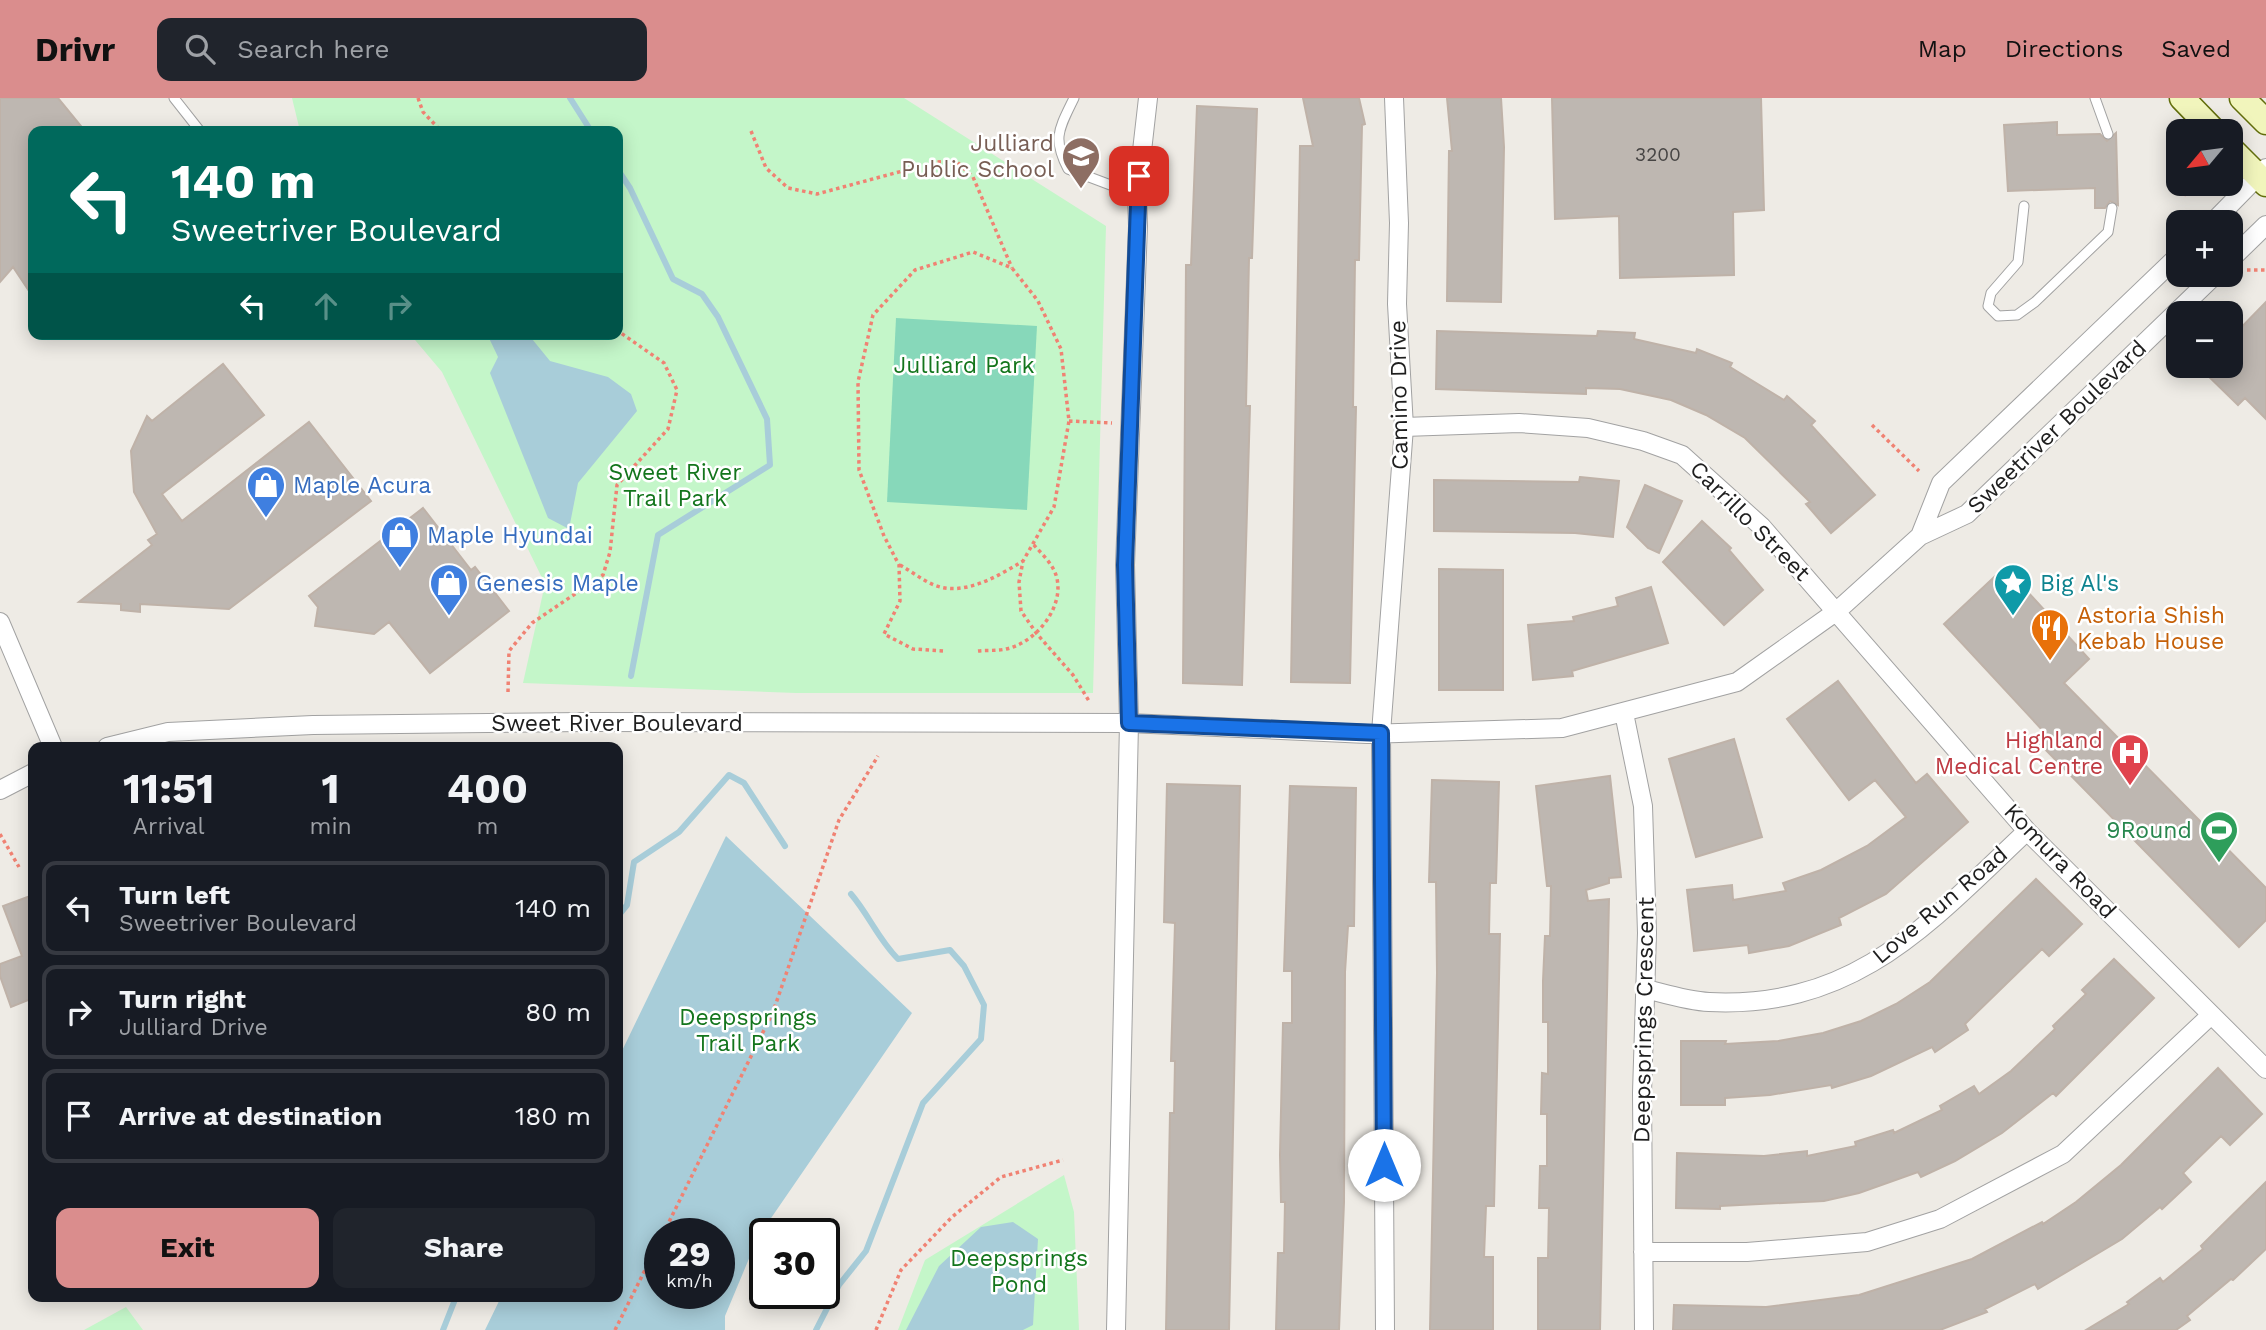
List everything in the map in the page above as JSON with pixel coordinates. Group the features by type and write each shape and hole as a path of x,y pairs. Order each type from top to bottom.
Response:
{"main road":[{"path":"2182,98 2202,119"},
{"path":"2242,98 2266,122"},
{"path":"2244,160 2264,176"}],"street":[{"path":"1116,1330 1129,723 1125,565 1139,226 1137,195 1148,98"},
{"name":"Camino Drive","path":"1385,1330 1381,733 1404,428 1397,304 1399,223 1394,98"},
{"path":"2226,210 2264,176"},
{"path":"2243,247 2266,225"},
{"name":"Sweetriver Boulevard","path":"1920,536 1941,483 2166,267"},
{"name":"Sweetriver Boulevard","path":"1129,723 1381,733 1562,728 1737,682 1837,611 1920,536 1967,514 2203,287"},
{"name":"Carrillo Street","path":"1404,428 1519,423 1588,428 1643,441 1682,455 1762,527 1837,611"},
{"name":"Komura Road","path":"1837,611 2027,831 2266,1069"},
{"path":"0,622 51,742"},
{"name":"Deepsprings Crescent","path":"1623,713 1643,806 1646,989 1642,1093 1644,1330"},
{"name":"Sweet River Boulevard","path":"127,742 168,732 282,726 584,722 1129,723"},
{"path":"0,790 28,776"},
{"name":"Love Run Road","path":"1646,989 1708,1002 1765,999 1829,986 1885,958 2027,831"},
{"path":"1643,1252 1747,1252 1867,1242 1940,1219 2063,1154 2210,1016"}],"lane":[{"path":"174,98 196,126"},
{"path":"1074,98 1062,122 1058,148 1068,169 1137,195"},
{"path":"2095,98 2108,134"},
{"path":"2024,206 2018,262 1991,293 1988,306 1998,316 2017,315 2035,302 2108,232 2112,208"}],"path":[{"path":"418,98 423,112 437,126"},
{"path":"751,131 766,168 789,188 817,194 936,162 956,161 972,177 1012,268 1038,301 1060,349 1069,421 1054,507 1023,561 1019,582 1021,611 1037,634 1073,674 1089,701"},
{"path":"943,652 913,649 884,634 901,601 899,565 884,536 859,470 858,382 873,316 915,270 973,252 1012,268"},
{"path":"2247,270 2266,270"},
{"path":"508,692 509,651 532,623 603,575 610,552 617,485 668,429 677,390 664,363 623,334"},
{"path":"1069,421 1130,424"},
{"path":"1872,425 1919,471"},
{"path":"978,651 1008,649 1037,634 1056,604 1056,576 1048,560 1032,544"},
{"path":"899,565 936,586 971,587 996,577 1023,561"},
{"path":"671,1218 773,1012 839,820 878,756"},
{"path":"0,834 19,867"},
{"path":"876,1330 901,1269 952,1217 1001,1177 1063,1160"},
{"path":"615,1330 644,1272"}],"green space":[{"path":"292,98 904,98 1106,226 1093,693 796,693 523,683 545,584 442,372 415,340 623,340 623,126 299,126"},
{"name":"Julliard Park","path":"896,318 1037,326 1027,510 887,502"},
{"name":"Deepsprings Pond","path":"1064,1175 1074,1212 1079,1330 898,1330 925,1260"},
{"path":"126,1307 143,1330 84,1330"}],"water":[{"path":"490,340 533,340 550,361 608,377 631,394 637,411 578,483 569,529 548,518 490,373 498,357"},
{"name":"Deepsprings Trail Park","path":"726,836 912,1013 771,1218 749,1218 749,1259 735,1292 735,1218 644,1218 644,1309 728,1309 725,1330 485,1330 499,1302 623,1302 623,1049"},
{"path":"1013,1222 1038,1239 1033,1325 1023,1330 906,1330 939,1266 981,1227"}],"building":[{"path":"0,98 58,98 81,126 28,126 28,290 13,267 0,282"},
{"path":"1303,98 1359,98 1365,124 1362,125 1359,260 1355,260 1353,407 1356,407 1350,683 1291,682 1300,146 1313,146"},
{"path":"1447,98 1501,98 1504,147 1501,302 1447,301 1449,151 1452,151"},
{"path":"1552,98 1761,98 1764,210 1733,212 1734,275 1620,278 1619,216 1555,219"},
{"path":"1197,106 1257,109 1252,258 1249,258 1246,406 1250,406 1242,685 1183,683 1186,265 1191,265"},
{"path":"2057,122 2057,135 2100,134 2107,141 2116,133 2118,205 2110,201 2105,208 2095,208 2095,188 2008,191 2004,125"},
{"path":"2266,302 2266,419 2245,398 2238,405 2210,378 2243,378 2243,326"},
{"path":"1437,331 1597,336 1598,331 1635,333 1634,339 1696,353 1697,349 1732,363 1730,367 1784,400 1787,396 1815,421 1811,425 1875,495 1831,533 1806,504 1810,502 1745,438 1706,415 1671,400 1620,389 1586,388 1586,394 1436,389"},
{"name":"Maple Acura","path":"223,364 264,415 162,494 182,521 309,422 371,501 229,609 140,604 140,612 121,610 121,604 79,602 152,545 148,540 157,534 134,492 131,451 147,416 152,421"},
{"path":"1580,477 1619,481 1613,537 1575,533 1434,531 1434,480 1579,482"},
{"path":"1645,485 1682,501 1659,553 1648,548 1627,527"},
{"name":"Maple Hyundai","path":"423,508 471,570 475,567 509,611 430,673 389,622 374,634 315,626 318,607 309,596"},
{"path":"1702,521 1731,548 1729,550 1763,590 1724,625 1663,562"},
{"path":"2005,567 2089,659 2064,683 2266,888 2266,920 2239,947 2037,741 2045,733 1944,624"},
{"path":"1439,569 1503,570 1503,690 1439,690"},
{"path":"1651,587 1668,643 1572,671 1573,676 1533,680 1528,625 1574,621 1573,617 1618,606 1616,598"},
{"path":"1838,681 1916,783 1927,774 1968,822 1886,894 1839,918 1841,925 1789,946 1749,953 1748,945 1694,951 1687,890 1732,885 1733,900 1786,891 1783,883 1821,870 1867,846 1906,817 1875,780 1849,800 1787,719"},
{"path":"1734,739 1762,837 1696,857 1669,759"},
{"path":"1610,776 1621,877 1609,878 1609,883 1586,890 1588,901 1609,899 1600,1330 1538,1330 1538,1258 1548,1258 1549,1208 1539,1208 1540,1166 1547,1166 1547,1114 1541,1114 1542,1073 1548,1074 1548,1022 1543,1022 1543,981 1545,936 1550,936 1551,886 1547,886 1536,786"},
{"path":"1432,780 1499,782 1496,883 1490,883 1489,934 1500,934 1494,1206 1486,1206 1484,1257 1493,1257 1493,1330 1430,1330 1437,973 1436,882 1429,882"},
{"path":"1167,784 1240,786 1229,1330 1166,1330 1170,1113 1174,1113 1175,1061 1171,1061 1175,923 1164,922"},
{"path":"1290,786 1356,788 1354,926 1348,926 1345,972 1344,1202 1339,1330 1276,1330 1278,1253 1284,1253 1285,1202 1281,1202 1280,1155 1283,1023 1292,1023 1292,971 1284,971"},
{"path":"2036,879 2082,924 2049,956 2042,949 1965,1024 1968,1030 1935,1052 1932,1047 1871,1076 1832,1088 1831,1085 1770,1095 1725,1098 1725,1105 1681,1105 1681,1041 1726,1041 1725,1044 1778,1041 1823,1033 1861,1021 1896,1004 1930,982"},
{"path":"28,897 28,1000 11,1007 0,976 0,964 22,956 3,906"},
{"path":"2114,959 2154,998 2056,1096 2053,1093 2002,1133 1955,1161 1921,1177 1918,1172 1859,1193 1824,1201 1720,1206 1720,1209 1676,1208 1677,1153 1764,1156 1807,1151 1807,1156 1856,1146 1855,1142 1893,1130 1894,1133 1942,1110 1940,1106 1974,1086 1979,1094 2011,1071 2055,1029 2053,1026 2086,994 2082,990"},
{"path":"2218,1068 2262,1114 2230,1145 2221,1136 2183,1173 2191,1182 2162,1209 2160,1207 2122,1239 2038,1289 2035,1284 1985,1309 1987,1312 1940,1330 1673,1330 1674,1305 1766,1307 1859,1295 1972,1259 2042,1222 2043,1224 2076,1202 2121,1165"},
{"path":"2266,1182 2266,1249 2233,1280 2187,1316 2190,1320 2176,1330 2086,1330 2129,1304 2127,1302 2160,1278 2163,1282 2203,1249 2201,1246"}],"waterway":[{"path":"570,98 588,126"},
{"path":"623,178 673,279 702,294 718,317 767,419 770,465 658,535 631,676"},
{"path":"623,910 627,905 634,862 679,832 729,775 744,783 785,846"},
{"path":"816,1330 839,1285 866,1251 923,1103 981,1039 984,1005 964,966 950,950 898,959 851,894"},
{"path":"443,1330 454,1302"}],"place":[{"name":"Julliard Public School","path":"1081,190"},
{"name":"Maple Acura","path":"266,519"},
{"name":"Maple Hyundai","path":"400,569"},
{"name":"Genesis Maple","path":"449,617"},
{"name":"Big Al's","path":"2013,617"},
{"name":"Astoria Shish Kebab House","path":"2050,662"},
{"name":"Highland Medical Centre","path":"2130,787"},
{"name":"9Round","path":"2219,864"}],"route":[{"path":"1139,176 1125,565 1129,723 1381,733 1384,1165"}],"park label":[{"name":"Sweet River Trail Park","path":"675,485"}]}
